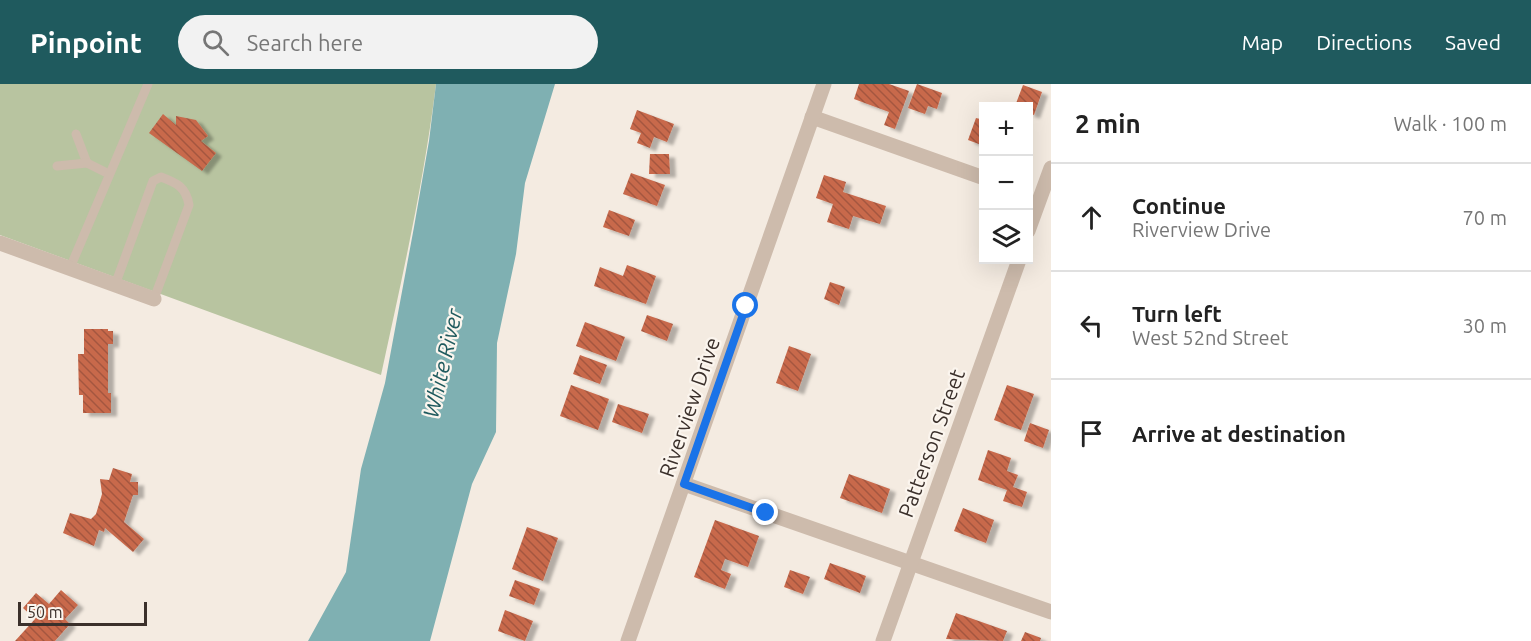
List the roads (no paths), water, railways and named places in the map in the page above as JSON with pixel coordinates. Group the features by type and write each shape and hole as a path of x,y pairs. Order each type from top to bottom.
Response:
{"street":[{"name":"Riverview Drive","path":"628,641 824,84"},
{"path":"813,117 979,176"},
{"path":"1033,219 1051,168"},
{"path":"0,243 154,299"},
{"name":"Patterson Street","path":"884,641 1017,264"},
{"path":"684,484 1051,612"}],"lane":[{"path":"70,268 148,84"},
{"path":"76,134 87,163"},
{"path":"57,166 87,163 109,174"},
{"path":"116,285 153,182 161,177 176,182 187,191 189,205 154,299"}],"water":[{"name":"White River","path":"436,84 555,84 525,183 516,254 497,343 496,432 472,484 430,641 308,641 346,572 361,469 385,383 414,227"}]}
